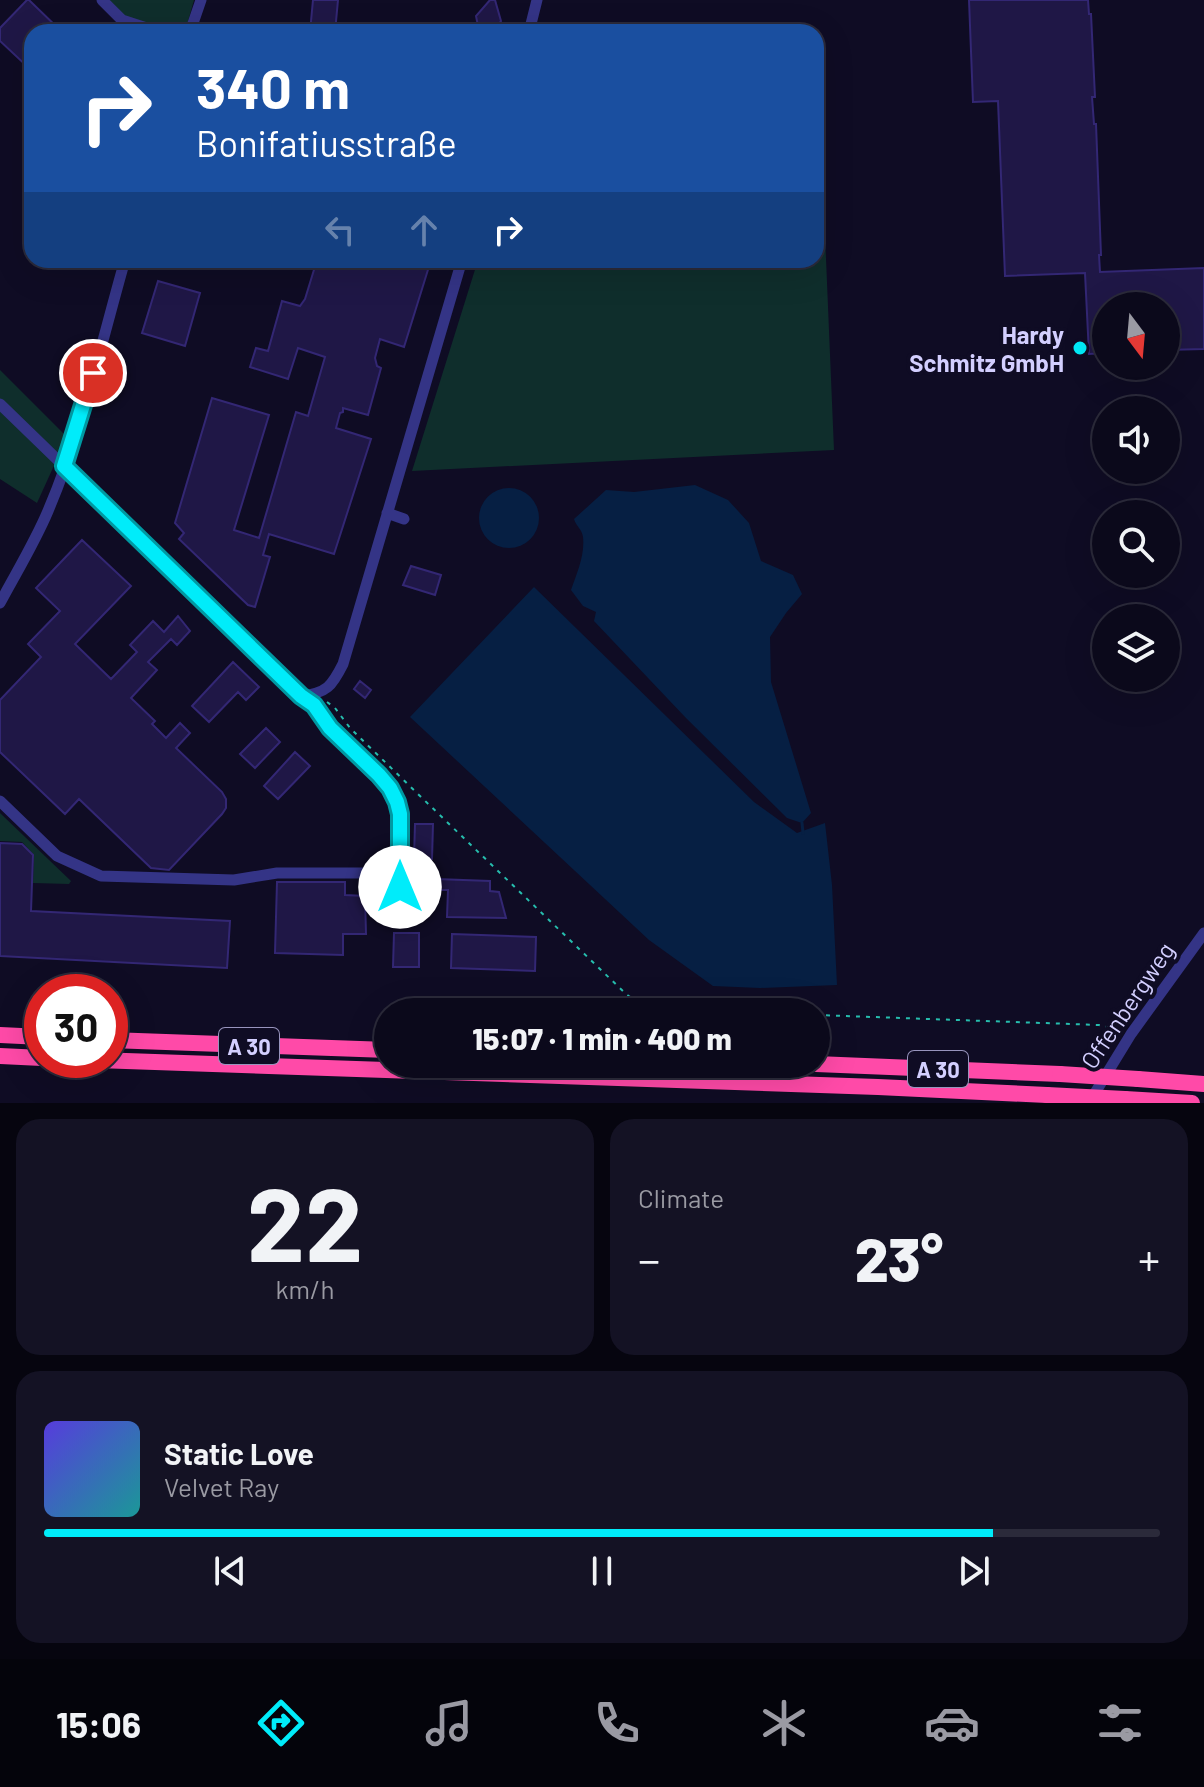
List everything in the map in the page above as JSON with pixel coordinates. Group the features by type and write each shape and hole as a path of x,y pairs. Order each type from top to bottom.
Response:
{"highway":[{"path":"0,1035 24,1036"},
{"name":"A 30","path":"128,1041 374,1049"},
{"path":"0,1056 24,1057"},
{"name":"A 30","path":"128,1061 878,1087 1192,1103"},
{"name":"A 30","path":"830,1065 1060,1074 1204,1084"}],"street":[{"path":"102,0 122,20 134,24"},
{"path":"193,24 201,0"},
{"path":"531,24 537,0"},
{"path":"0,603 47,512 64,466 123,268"},
{"path":"301,696 316,694 334,683 343,664 460,268"},
{"path":"0,404 301,696 314,705 330,728 390,788 400,814 400,894 411,907"},
{"path":"387,513 404,519"},
{"path":"0,801 57,856 101,876 234,880 277,873 378,873 385,885 400,887"},
{"name":"Offenbergweg","path":"1088,1103 1131,1034 1204,933"}],"path":[{"path":"316,694 335,708 360,737 632,998"},
{"path":"830,1015 1099,1025 1131,1034"}],"green space":[{"path":"109,0 194,0 187,24 150,24 125,16"},
{"path":"824,211 834,450 412,471 475,268 824,268"},
{"path":"0,370 67,437 37,503 0,479"},
{"path":"0,813 71,881 69,884 33,883 34,855 22,842 0,841"}],"water":[{"path":"695,485 728,500 749,523 761,561 793,575 802,594 770,637 771,682 811,813 802,823 787,818 686,718 594,621 596,612 583,606 571,590 583,550 582,534 574,519 606,490 634,492"},
{"path":"509,488 530,497 539,518 530,539 509,548 488,539 479,518 488,497"},
{"path":"534,587 754,802 797,833 825,823 832,885 837,985 713,986 649,940 410,717"}],"building":[{"path":"27,0 54,24 24,24 24,64 0,41 0,28"},
{"path":"313,0 338,0 336,24 311,24"},
{"path":"490,0 495,0 501,21 499,24 478,24 476,16"},
{"path":"969,0 1088,0 1095,97 1092,97 1096,124 1100,272 1204,268 1204,349 1180,350 1180,292 1092,292 1092,354 1089,354 1085,273 1005,276 998,101 973,102"},
{"path":"315,268 429,268 404,347 380,339 375,358 377,366 381,368 368,415 343,408 340,413 336,428 371,439 334,554 269,534 263,555 270,557 255,607 248,605 179,539 184,533 175,523 212,398 269,415 234,530 259,538 296,412 308,416 325,357 298,348 288,379 250,367 256,348 268,351 282,301 300,306"},
{"path":"158,281 200,293 185,346 142,333"},
{"path":"82,540 131,586 75,644 111,679 137,652 130,645 153,621 164,632 178,616 190,631 177,645 171,639 148,662 157,670 131,698 155,721 152,724 166,738 180,723 190,733 176,748 226,799 222,814 169,870 151,868 79,799 65,814 0,752 0,700 41,657 28,644 60,611 36,588"},
{"path":"411,566 441,575 435,595 403,585"},
{"path":"233,662 259,687 246,700 238,692 209,722 192,706"},
{"path":"360,681 371,690 365,698 354,689"},
{"path":"266,728 280,742 255,768 240,754"},
{"path":"295,752 310,766 278,799 264,786"},
{"path":"415,824 433,824 432,859 414,858"},
{"path":"0,843 22,844 33,855 31,911 230,921 227,968 0,956"},
{"path":"436,879 490,881 490,891 499,892 506,918 447,917 448,890 436,890"},
{"path":"277,882 345,882 345,895 365,896 366,934 343,934 343,955 275,953"},
{"path":"394,933 419,933 419,967 393,967"},
{"path":"452,934 536,937 535,971 451,968"}],"waterway":[{"path":"802,823 803,833"}],"place":[{"name":"Hardy Schmitz GmbH","path":"1080,348"}],"route":[{"path":"93,373 64,466 301,696 314,705 330,728 390,788 400,814 400,887"}]}
